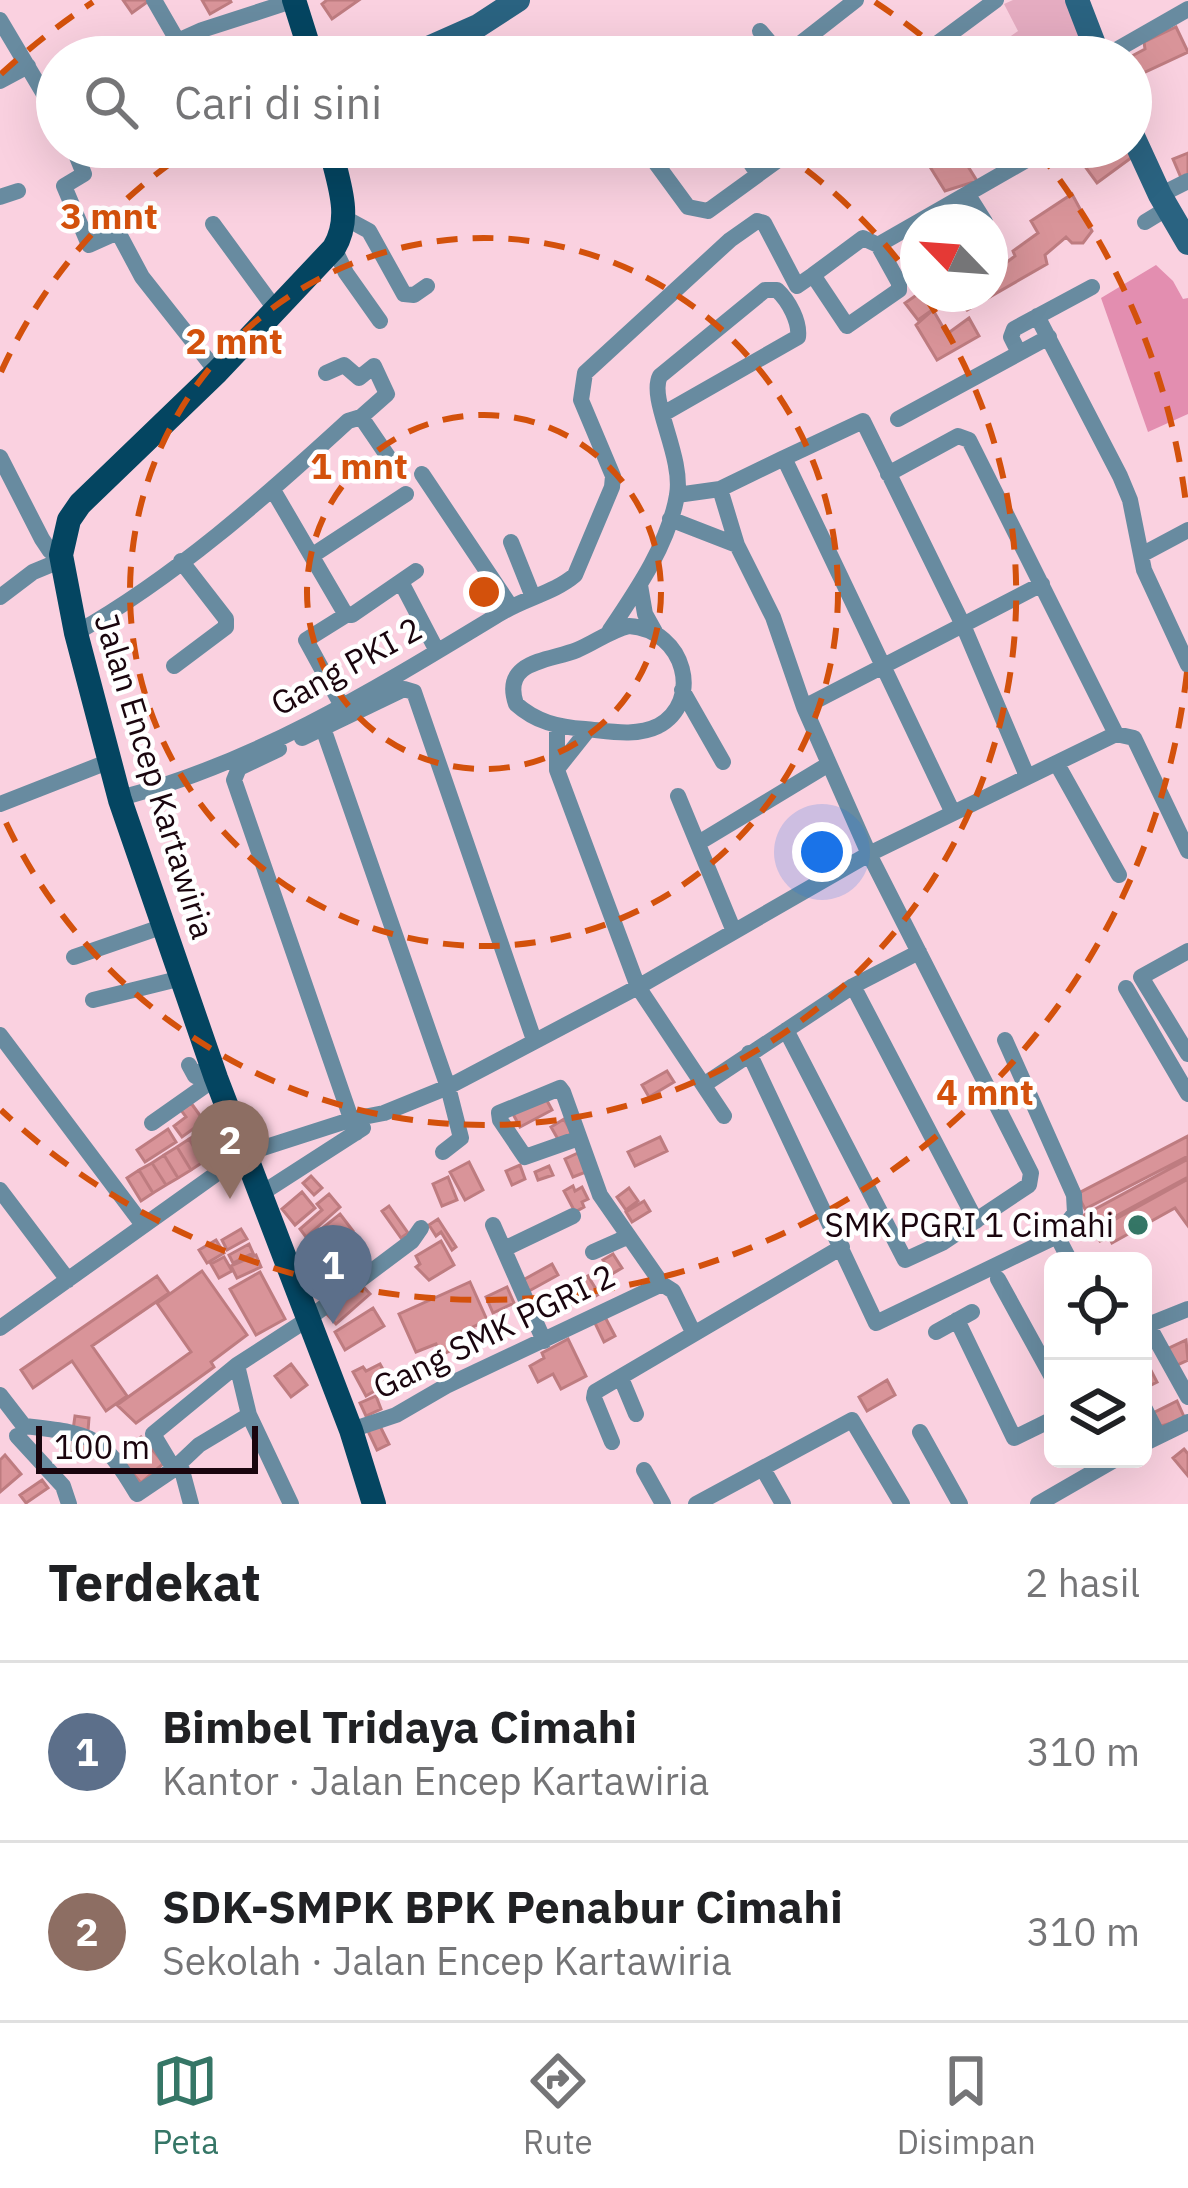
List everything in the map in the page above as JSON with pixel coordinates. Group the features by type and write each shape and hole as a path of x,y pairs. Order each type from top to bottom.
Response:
{"main road":[{"path":"295,0 302,36"},
{"path":"455,36 518,0"},
{"path":"1077,0 1093,36"},
{"path":"62,557 69,520 80,504 217,372 334,248 344,232 345,218 334,168"},
{"path":"1148,168 1188,243"},
{"name":"Jalan Encep Kartawiria","path":"62,557 76,633 121,801 182,978 206,1070 244,1154 352,1430 374,1504"}],"street":[{"path":"154,0 175,36"},
{"path":"189,36 295,0"},
{"path":"809,36 856,0"},
{"path":"947,36 996,0"},
{"path":"1140,36 1188,10"},
{"path":"0,20 36,75"},
{"path":"760,31 764,36"},
{"path":"0,81 28,66"},
{"path":"81,168 84,175 64,186 89,245 118,232 142,277 217,372"},
{"path":"659,168 688,207 708,212 766,168"},
{"path":"754,168 758,174"},
{"path":"878,245 1014,168"},
{"path":"1145,222 1188,182"},
{"path":"968,195 974,204"},
{"path":"345,218 369,231 404,294 409,297 427,286"},
{"name":"Gang PKI 2","path":"121,801 271,741 342,706 511,607 563,585 575,575 612,487 611,465 581,400 581,385 590,364 730,240 760,221 804,281"},
{"path":"213,224 276,310"},
{"path":"862,238 878,245 899,283 896,295 847,326 804,281 862,238"},
{"path":"334,248 380,321"},
{"path":"1018,353 1011,333 1092,287"},
{"path":"610,630 640,585 677,495 676,454 655,385 765,290 778,290 800,327 798,338 664,414"},
{"path":"1037,316 1120,476 1144,570 1188,664"},
{"path":"898,418 1049,337"},
{"path":"76,633 181,561 387,394 374,366 359,378 344,365 326,374"},
{"path":"361,417 391,461"},
{"path":"677,495 720,489 863,421 963,625 1027,776"},
{"path":"888,474 958,436 969,440 1116,734"},
{"path":"0,457 42,539 62,557"},
{"path":"784,458 953,813"},
{"path":"422,474 511,607"},
{"path":"720,489 737,545 773,617 829,764 869,854 1031,1173 1029,1185 908,1261 903,1258 786,1030"},
{"path":"273,490 346,615"},
{"path":"314,555 406,494"},
{"path":"670,519 737,545"},
{"path":"1143,554 1188,530"},
{"path":"511,542 533,597"},
{"path":"0,597 62,557"},
{"path":"174,666 226,627 226,619 181,561"},
{"path":"342,706 306,640 409,576 437,651"},
{"path":"804,707 1042,584"},
{"path":"640,585 645,614 656,632 674,646 682,690 722,762"},
{"path":"656,632 629,626 610,630 580,649 530,662 516,678 512,692 516,704 557,727 631,733 656,727 678,705 682,690"},
{"path":"354,1126 234,780 238,768 404,689 414,692 535,1040"},
{"path":"557,727 557,770 638,987 724,1116"},
{"path":"323,728 448,1087 461,1138 443,1152"},
{"path":"557,770 588,730"},
{"path":"0,1328 244,1154 354,1126 448,1087 638,987 869,854 1116,734 1134,738 1188,850"},
{"path":"0,804 110,761"},
{"path":"700,842 829,764"},
{"path":"1057,764 1119,875"},
{"path":"678,796 733,929"},
{"path":"74,957 164,926"},
{"path":"705,1084 853,986 919,952"},
{"path":"1188,952 1141,977 1188,1054"},
{"path":"93,1000 182,978"},
{"path":"853,986 976,1221"},
{"path":"1126,988 1188,1094"},
{"path":"0,1036 143,1225"},
{"path":"749,1053 876,1323 1057,1236 1078,1204 1005,1040"},
{"path":"152,1123 206,1070"},
{"path":"579,1138 525,1157 500,1113 560,1088 579,1138 600,1195 662,1284 673,1291 693,1332"},
{"path":"259,1195 354,1126"},
{"path":"0,1190 68,1280"},
{"path":"504,1250 573,1216"},
{"path":"493,1225 544,1341"},
{"path":"0,1395 24,1426 92,1436 114,1455 138,1499 173,1470 153,1434 237,1365 412,1241 421,1228"},
{"path":"1057,1236 1065,1252"},
{"path":"593,1252 627,1237"},
{"path":"612,1442 593,1395 842,1247"},
{"path":"998,1279 1044,1363"},
{"name":"Gang SMK PGRI 2","path":"352,1430 396,1415 446,1386 662,1284"},
{"path":"1188,1310 1148,1325 1188,1397"},
{"path":"936,1332 965,1316 1014,1438 1044,1423"},
{"path":"237,1365 249,1415 291,1504"},
{"path":"621,1378 636,1414"},
{"path":"191,1504 179,1462 249,1415"},
{"path":"696,1504 852,1420 902,1504"},
{"path":"1152,1439 1188,1422"},
{"path":"920,1432 960,1504"},
{"path":"17,1436 63,1486 69,1504"},
{"path":"1038,1504 1095,1468"},
{"path":"763,1469 783,1504"},
{"path":"644,1470 663,1504"}],"shaded area":[{"path":"1067,0 1081,34 1011,36 1018,31 1004,4"},
{"path":"1156,265 1183,299 1188,298 1188,414 1148,432 1101,298"}],"building":[{"path":"123,0 150,0 132,13"},
{"path":"202,0 230,0 231,2 210,14"},
{"path":"359,0 332,19 322,4"},
{"path":"1176,27 1188,52 1152,69 1152,38"},
{"path":"1188,153 1188,177 1182,180 1173,159"},
{"path":"931,168 969,168 977,181 945,191"},
{"path":"1086,168 1117,168 1097,183"},
{"path":"1072,194 1092,231 1083,243 1072,243 1066,237 1045,255 1047,264 1008,286 1013,251 1038,233 1031,221"},
{"path":"934,312 947,334 969,318 979,336 937,360 916,325"},
{"path":"667,1071 674,1082 649,1097 642,1085"},
{"path":"545,1097 552,1110 520,1127 513,1114"},
{"path":"191,1103 204,1121 182,1137 174,1126 186,1117 181,1110"},
{"path":"564,1119 572,1133 559,1141 551,1127"},
{"path":"168,1129 176,1142 145,1162 137,1150"},
{"path":"202,1131 216,1154 203,1162 189,1139"},
{"path":"1188,1136 1188,1156 1085,1209 1077,1194"},
{"path":"660,1137 667,1151 635,1166 628,1152"},
{"path":"189,1139 203,1162 191,1170 177,1147"},
{"path":"177,1147 191,1170 178,1178 164,1155"},
{"path":"578,1153 586,1172 573,1177 565,1159"},
{"path":"164,1155 178,1178 166,1185 152,1163"},
{"path":"1188,1159 1188,1177 1092,1229 1084,1215"},
{"path":"469,1162 483,1190 465,1200 450,1172"},
{"path":"152,1163 166,1185 153,1193 139,1170"},
{"path":"520,1165 525,1179 512,1185 506,1171"},
{"path":"549,1166 553,1175 538,1180 535,1172"},
{"path":"139,1170 153,1193 141,1201 127,1178"},
{"path":"311,1176 322,1188 314,1195 303,1183"},
{"path":"448,1177 457,1200 442,1206 433,1184"},
{"path":"1188,1179 1188,1226 1175,1208 1112,1243 1109,1237 1100,1241 1094,1231"},
{"path":"573,1186 575,1191 582,1187 588,1199 575,1212 564,1191"},
{"path":"629,1188 638,1201 626,1210 617,1197"},
{"path":"302,1192 315,1208 295,1225 282,1209"},
{"path":"329,1194 340,1207 306,1237 300,1229 322,1210 317,1204"},
{"path":"644,1201 650,1211 632,1222 626,1212"},
{"path":"389,1206 408,1233 401,1238 382,1211"},
{"path":"340,1214 353,1231 318,1257 306,1241"},
{"path":"438,1219 456,1247 452,1250 441,1232 436,1236 429,1225"},
{"path":"241,1229 247,1239 227,1250 222,1240"},
{"path":"353,1238 359,1245 335,1264 329,1256"},
{"path":"216,1240 224,1253 207,1263 199,1250"},
{"path":"441,1241 454,1265 429,1280 416,1267 420,1264 416,1256"},
{"path":"249,1244 253,1253 233,1263 229,1255"},
{"path":"613,1254 622,1268 612,1274 603,1260"},
{"path":"256,1255 261,1267 237,1278 231,1266"},
{"path":"325,1256 331,1263 317,1282 307,1271"},
{"path":"224,1257 232,1271 219,1278 211,1264"},
{"path":"347,1257 357,1266 344,1280 334,1271"},
{"path":"552,1264 558,1275 529,1291 523,1280"},
{"path":"202,1271 247,1335 211,1362 214,1367 136,1423 117,1405 191,1352 157,1303"},
{"path":"260,1272 285,1319 256,1335 230,1289"},
{"path":"157,1276 169,1293 92,1346 127,1396 106,1411 72,1361 33,1388 21,1370"},
{"path":"588,1276 599,1294 589,1300 578,1283"},
{"path":"332,1277 340,1287 327,1299 318,1289"},
{"path":"359,1282 370,1294 336,1324 325,1312"},
{"path":"470,1282 487,1320 473,1327 478,1338 441,1355 436,1344 416,1352 399,1314"},
{"path":"565,1285 574,1303 557,1313 547,1294"},
{"path":"507,1287 514,1303 493,1313 486,1297"},
{"path":"373,1308 384,1326 345,1350 335,1332"},
{"path":"605,1317 615,1336 604,1342 595,1323"},
{"path":"568,1339 586,1376 561,1389 553,1374 538,1382 530,1366 544,1358 542,1353"},
{"path":"1186,1340 1188,1360 1175,1366 1167,1349"},
{"path":"291,1364 307,1385 291,1397 275,1376"},
{"path":"380,1364 390,1382 366,1396 353,1372"},
{"path":"887,1380 895,1395 867,1411 859,1397"},
{"path":"376,1396 381,1409 366,1416 360,1403"},
{"path":"1177,1401 1185,1419 1158,1427 1152,1414"},
{"path":"75,1416 89,1418 88,1431 73,1430"},
{"path":"379,1424 389,1444 377,1450 367,1429"},
{"path":"141,1437 164,1463 141,1483 118,1456"},
{"path":"74,1439 90,1446 86,1456 70,1450"},
{"path":"1184,1449 1188,1454 1188,1476 1173,1458"},
{"path":"5,1455 21,1474 0,1492 0,1460"},
{"path":"42,1480 48,1488 26,1503 20,1495"}],"place":[{"name":"SDK-SMPK BPK Penabur Cimahi","path":"230,1199"},
{"name":"SMK PGRI 1 Cimahi","path":"1138,1225"},
{"name":"Bimbel Tridaya Cimahi","path":"333,1324"}]}
